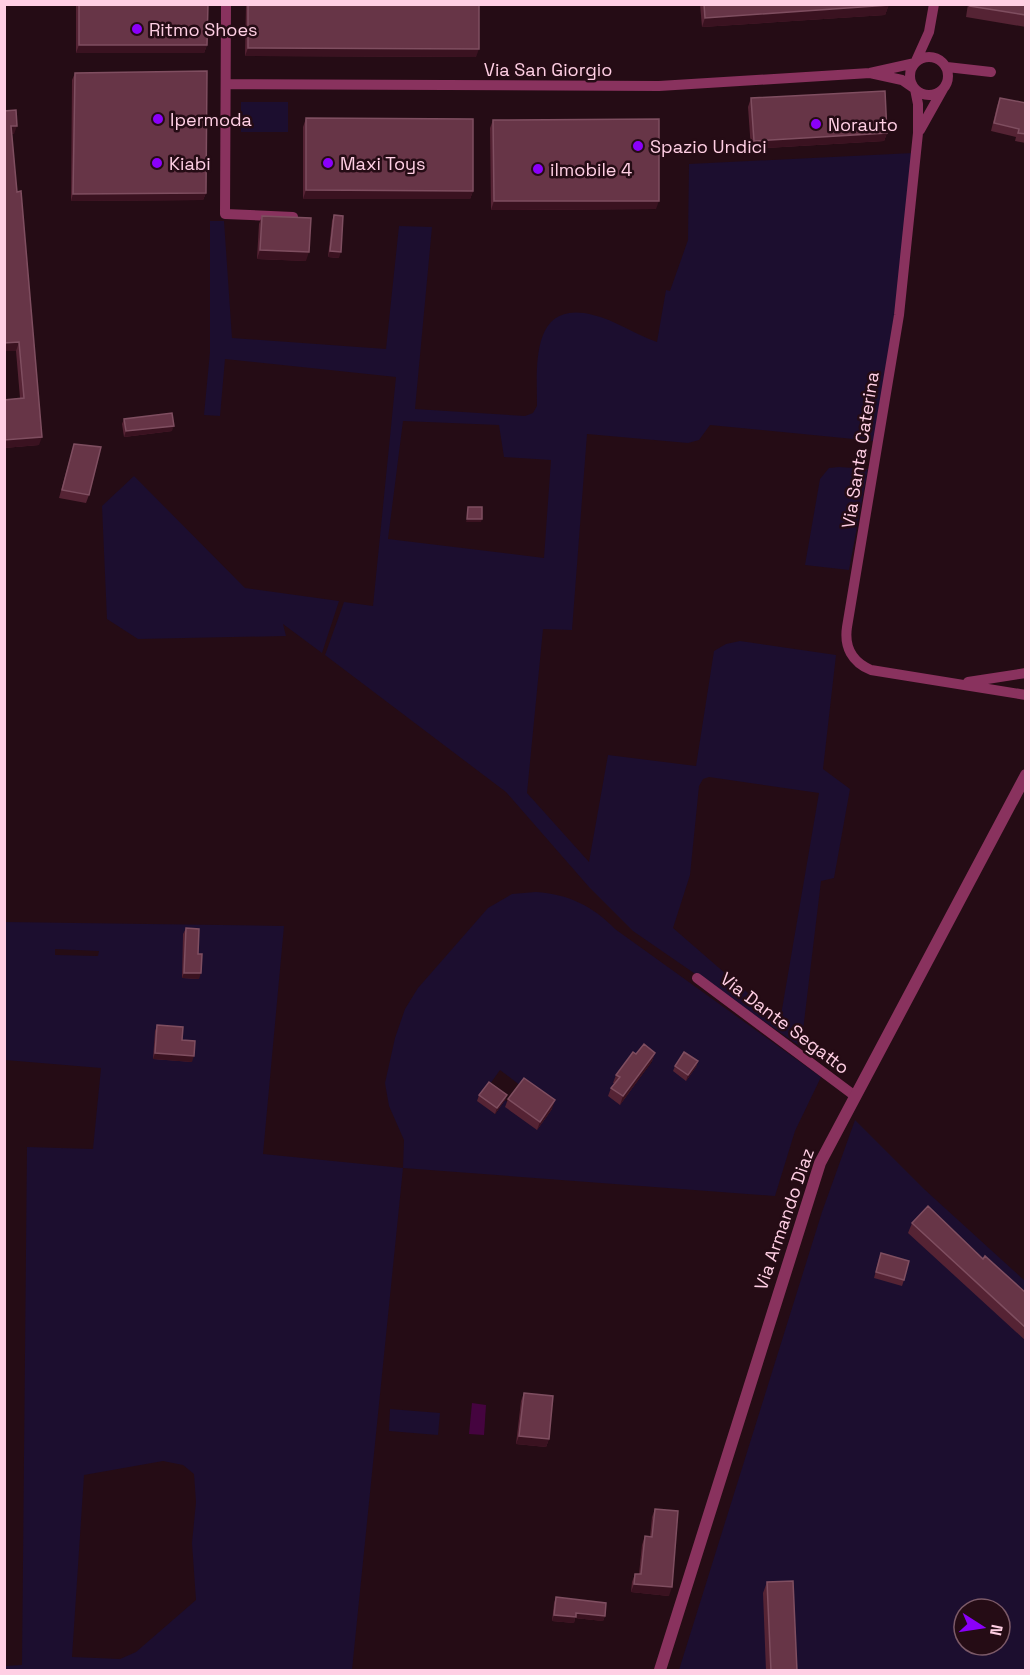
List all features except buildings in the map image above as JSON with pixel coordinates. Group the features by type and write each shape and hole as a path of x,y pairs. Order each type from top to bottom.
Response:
{"street":[{"path":"226,4 225,214 293,217"},
{"name":"Via Santa Caterina","path":"933,4 929,32 910,73 918,104 918,133 899,315 846,639 856,661 871,670 1026,695"},
{"path":"929,32 934,51 945,64"},
{"path":"915,63 925,57 945,64 991,72"},
{"name":"Via San Giorgio","path":"226,84 659,86 870,74 915,63"},
{"name":"Via Santa Caterina","path":"918,133 948,80 945,64"},
{"name":"Via San Giorgio","path":"870,74 902,80 915,89"},
{"path":"915,89 920,93 933,95 944,88"},
{"name":"Via Santa Caterina","path":"962,683 1026,673"},
{"name":"Via Armando Diaz","path":"660,1671 811,1186 855,1096 1026,776"},
{"name":"Via Dante Segatto","path":"696,978 855,1096"}],"shaded area":[{"path":"241,102 288,102 288,132 241,132"},
{"path":"913,153 904,254 874,441 710,425 699,440 688,443 587,434 572,630 543,629 527,793 589,862 608,755 696,766 714,651 726,644 740,641 836,655 823,769 850,789 834,878 821,881 801,1047 633,931 589,887 506,792 325,655 344,602 373,606 396,377 225,359 220,416 204,415 210,352 210,221 224,221 232,338 386,349 399,226 432,227 415,409 525,416 533,413 537,406 538,356 541,340 548,326 558,317 573,313 593,315 657,342 666,290 670,291 688,240 689,164","holes":["403,421 499,425 504,457 551,460 544,558 388,539","709,777 819,793 780,1021 673,928 690,875 699,786 703,779"]},
{"path":"829,468 868,469 849,570 805,565 820,479"},
{"path":"134,476 245,588 339,601 322,653 283,624 286,636 138,639 107,619 102,506"},
{"path":"536,892 559,895 589,908 821,1077 795,1131 775,1196 403,1168 404,1140 389,1106 385,1083 395,1038 405,1009 418,988 488,908 512,894","holes":["652,1061 620,1104 617,1085","500,1070 521,1086 509,1103 505,1100 495,1114 478,1101"]},
{"path":"4,922 284,926 263,1154 403,1168 352,1670 5,1670 5,1666 22,1665 27,1147 93,1149 101,1068 5,1060","holes":["55,949 99,951 98,956 55,955","163,1461 183,1465 194,1474 196,1502 192,1543 196,1600 136,1652 120,1659 72,1657 84,1475"]},
{"path":"855,1120 924,1189 1025,1281 1025,1670 679,1670 822,1212"},
{"path":"472,1403 486,1405 484,1435 469,1434"},
{"path":"390,1409 440,1413 438,1435 389,1431"}],"place":[{"name":"Ritmo Shoes","path":"137,29"},
{"name":"Ipermoda","path":"158,119"},
{"name":"Norauto","path":"816,124"},
{"name":"Spazio Undici","path":"638,146"},
{"name":"Kiabi","path":"157,163"},
{"name":"Maxi Toys","path":"328,163"},
{"name":"ilmobile 4","path":"538,169"}]}
